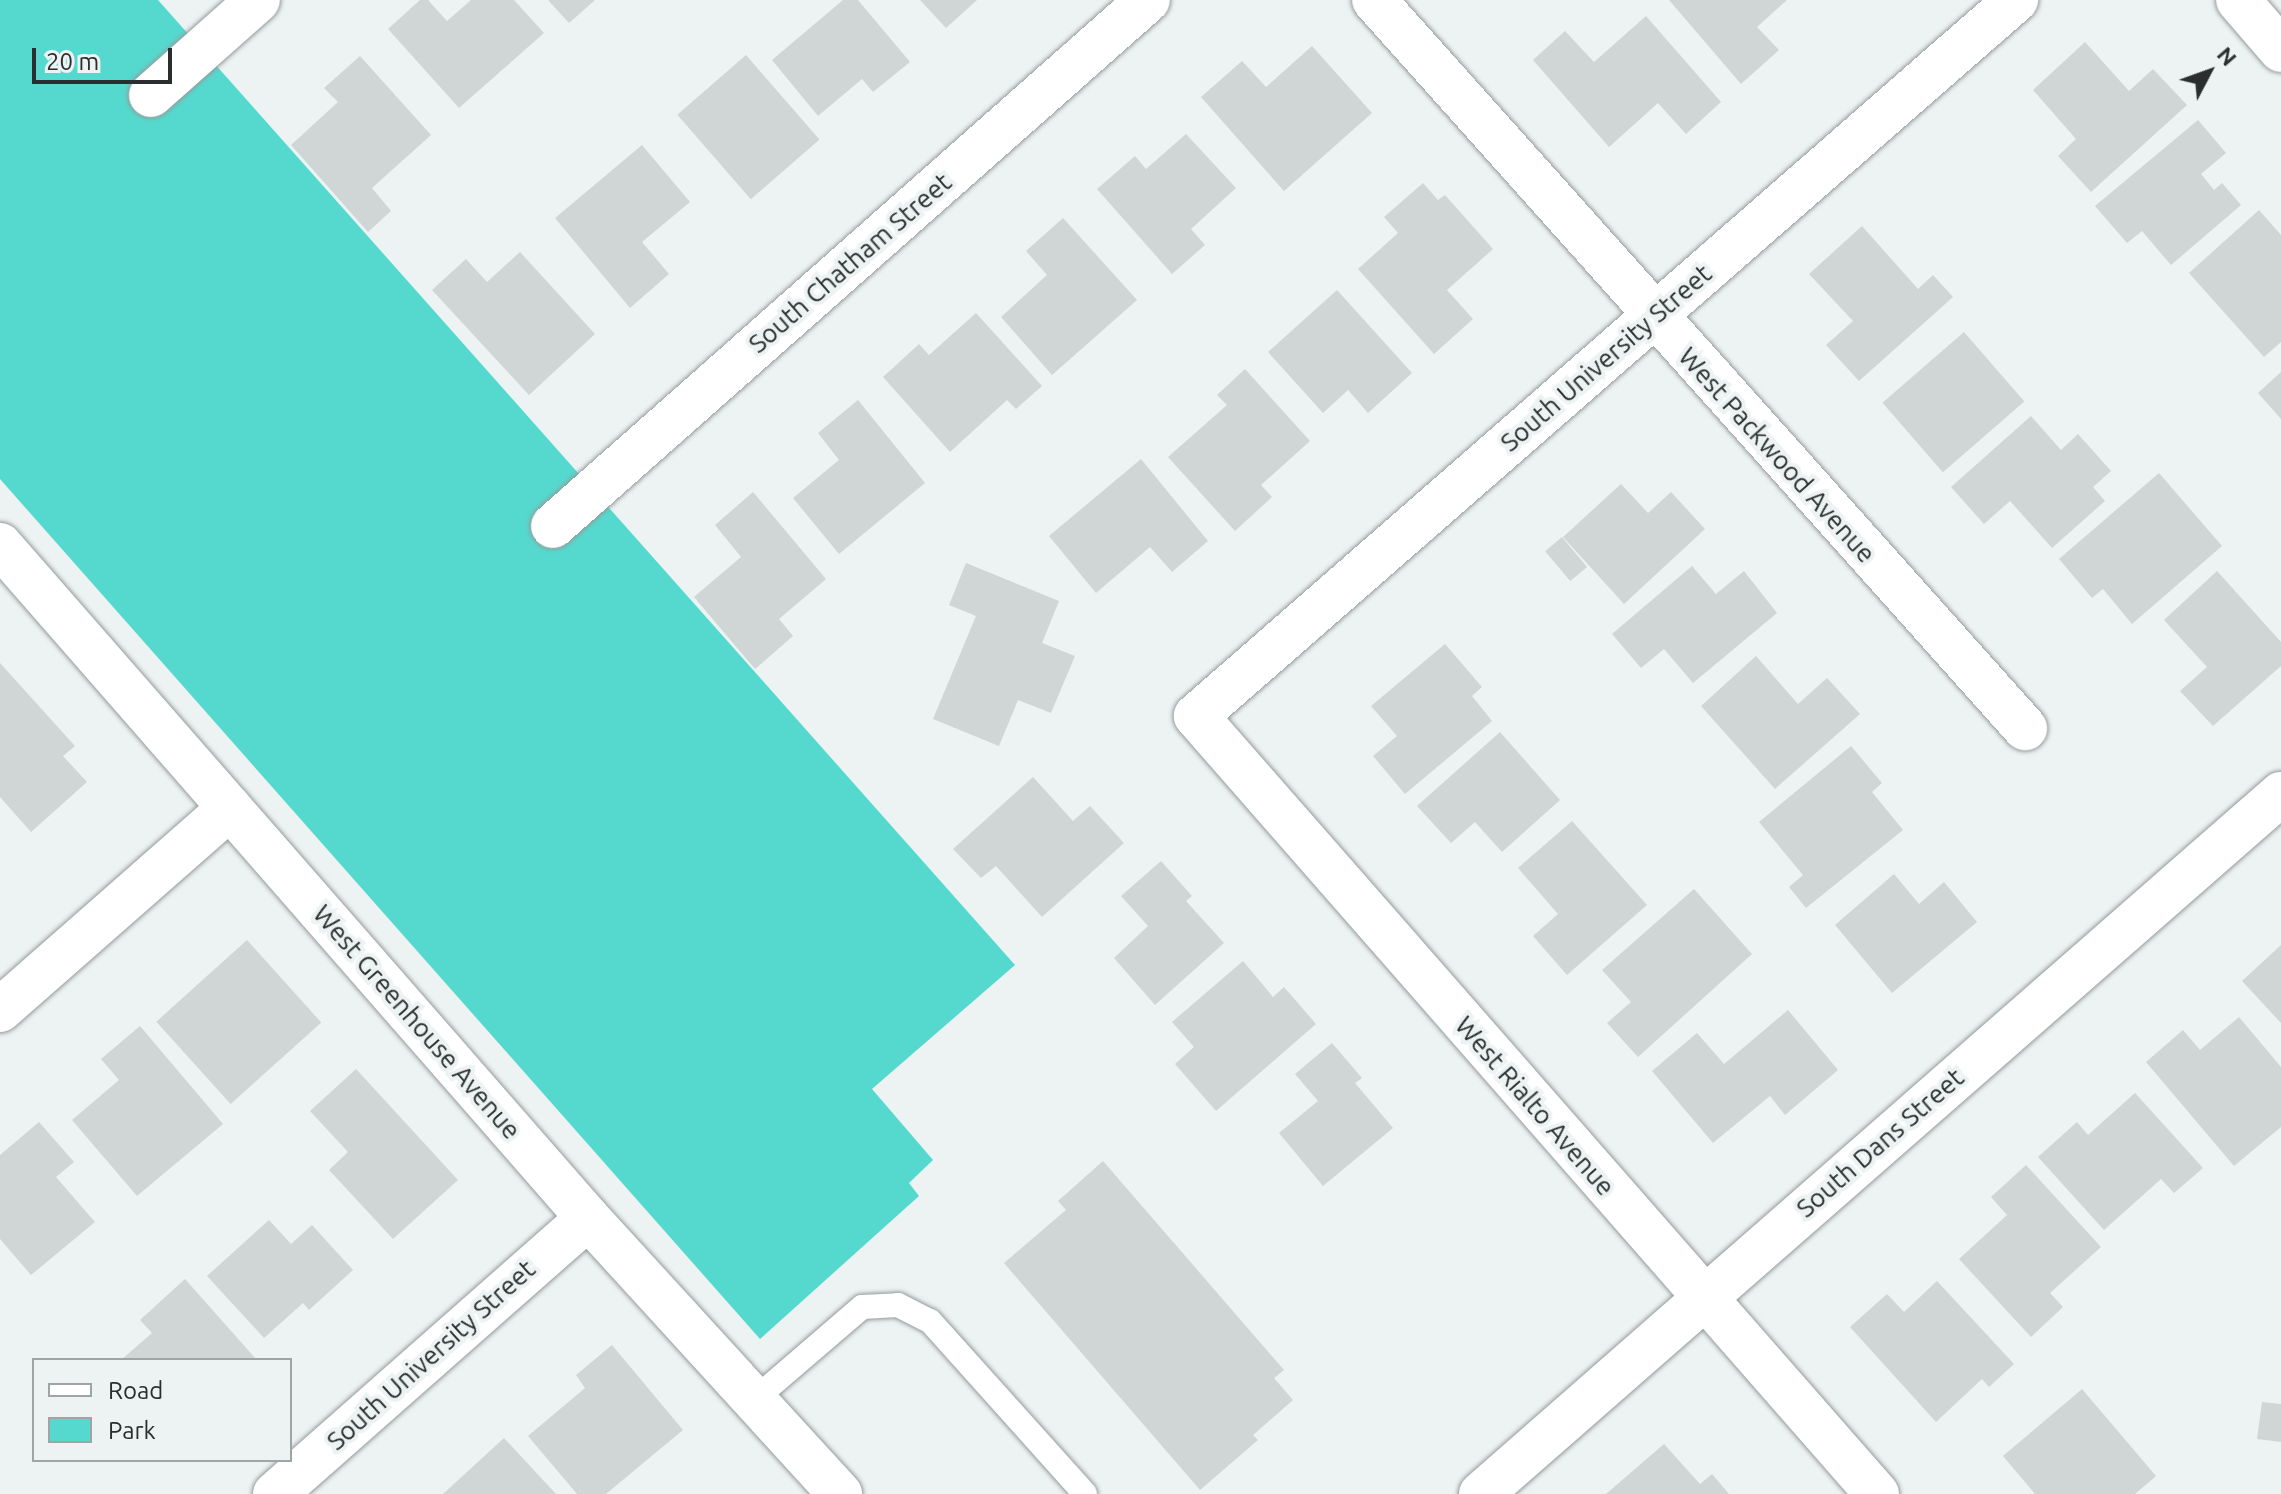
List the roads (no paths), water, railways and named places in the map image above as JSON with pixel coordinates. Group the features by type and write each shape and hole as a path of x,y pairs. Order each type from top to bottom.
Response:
{"street":[{"path":"151,95 258,0"},
{"name":"South Chatham Street","path":"553,526 1148,0"},
{"name":"West Packwood Avenue","path":"1374,0 1652,317 2025,728"},
{"name":"South University Street","path":"1196,716 2016,0"},
{"path":"2238,0 2281,50"},
{"name":"West Greenhouse Avenue","path":"0,545 588,1218 840,1494"},
{"name":"West Rialto Avenue","path":"1196,716 1702,1298 1877,1494"},
{"name":"South Dans Street","path":"1481,1494 2281,794"},
{"path":"0,1010 230,808"},
{"name":"South University Street","path":"275,1494 588,1218"}],"lane":[{"path":"755,1399 862,1307 898,1305 930,1321 1085,1494"}]}
